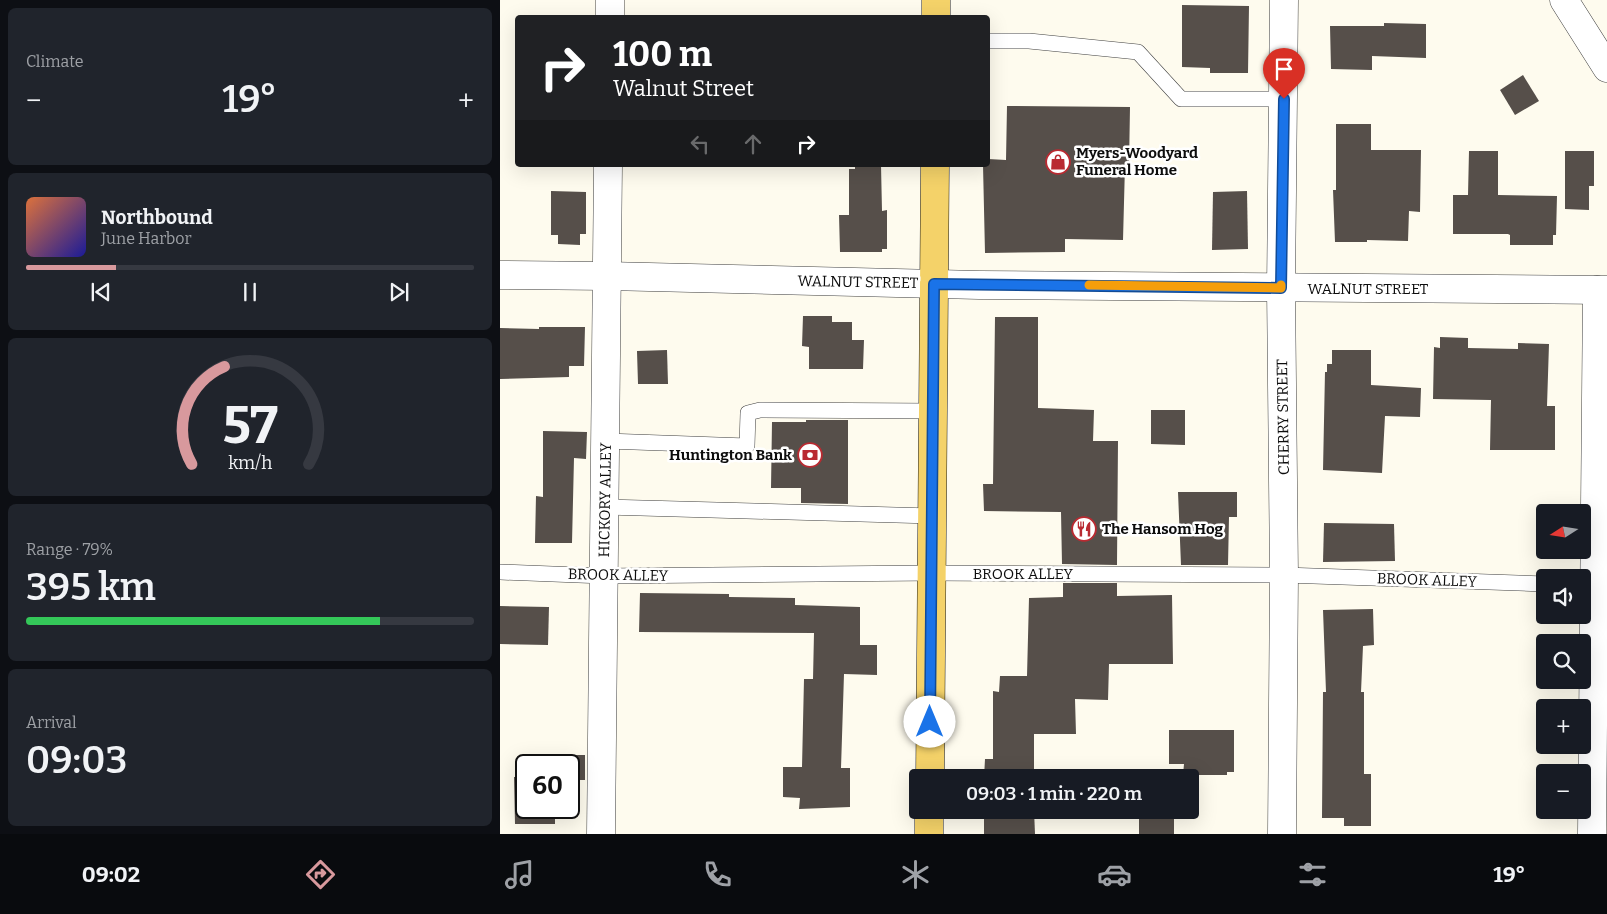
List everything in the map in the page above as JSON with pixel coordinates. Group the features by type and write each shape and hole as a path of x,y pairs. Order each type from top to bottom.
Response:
{"main road":[{"path":"936,0 936,15"},
{"path":"930,769 935,167"},
{"path":"929,834 930,819"}],"street":[{"path":"610,0 610,15"},
{"name":"CHERRY STREET","path":"1282,834 1284,575 1281,288 1284,0"},
{"path":"1564,0 1607,68"},
{"name":"HICKORY ALLEY","path":"601,834 608,167"},
{"name":"WALNUT STREET","path":"500,275 934,284 1602,290"},
{"path":"1589,569 1602,290"},
{"path":"1589,624 1592,834"}],"lane":[{"path":"990,41 1029,41 1138,52 1181,99 1284,99"},
{"path":"606,441 747,446 748,412 932,411"},
{"path":"604,507 932,516"},
{"name":"BROOK ALLEY","path":"500,572 604,576 931,573 1284,575 1536,584"}],"building":[{"path":"1182,5 1249,6 1248,73 1210,73 1210,68 1182,67"},
{"path":"1384,23 1426,24 1426,58 1372,56 1372,70 1331,69 1330,26 1384,26"},
{"path":"1523,75 1539,101 1515,115 1500,90"},
{"name":"Myers-Woodyard Funeral Home","path":"1007,106 1130,107 1129,166 1125,165 1123,240 1065,239 1065,252 985,253 983,167 990,167 990,159 1006,160"},
{"path":"1336,124 1371,124 1371,150 1421,150 1420,212 1409,211 1408,241 1367,240 1367,242 1335,242 1333,190 1336,190"},
{"path":"1469,151 1498,151 1498,195 1557,196 1556,235 1553,235 1553,245 1510,245 1510,235 1508,234 1453,234 1453,195 1468,195"},
{"path":"1565,151 1594,151 1594,186 1589,186 1589,210 1565,209"},
{"path":"855,167 881,167 882,211 887,210 887,249 882,249 882,252 840,252 839,215 849,215 849,169 855,169"},
{"path":"551,191 586,192 586,234 580,234 580,245 558,244 558,235 551,235"},
{"path":"1247,191 1248,249 1212,250 1213,192"},
{"path":"803,316 832,316 832,322 852,322 852,340 864,340 863,369 809,369 809,347 802,346"},
{"path":"995,317 1038,317 1038,408 1094,410 1093,441 1118,441 1117,565 1062,564 1061,512 984,511 983,484 993,484"},
{"path":"539,327 585,327 584,366 569,366 569,377 500,379 500,328 539,329"},
{"path":"1440,337 1468,338 1468,348 1518,349 1518,343 1549,344 1547,406 1555,406 1555,450 1490,450 1491,400 1433,399 1434,347 1440,348"},
{"path":"667,350 668,384 638,384 637,351"},
{"path":"1332,350 1371,350 1371,385 1421,388 1420,417 1385,416 1382,473 1323,470 1325,372 1327,372 1327,364 1332,364"},
{"path":"1151,410 1185,410 1185,445 1151,444"},
{"name":"Huntington Bank","path":"806,420 848,420 848,504 801,503 801,488 771,488 772,422 806,422"},
{"path":"543,431 587,432 586,459 574,458 572,543 535,543 536,496 543,497"},
{"path":"1178,492 1237,492 1237,517 1229,517 1228,565 1181,565"},
{"path":"1324,523 1394,524 1395,561 1323,562"},
{"path":"1063,583 1117,583 1117,596 1172,595 1173,664 1109,664 1108,700 1075,699 1076,734 1034,734 1034,769 984,769 985,759 993,759 993,691 999,692 1000,676 1027,676 1029,598 1063,597"},
{"path":"640,593 729,594 729,597 795,598 795,605 860,607 860,645 877,645 877,675 844,674 841,768 850,768 850,807 799,809 800,798 783,797 783,767 802,767 804,679 813,679 814,633 639,632"},
{"path":"500,606 549,607 548,645 500,644"},
{"path":"1373,609 1374,645 1363,646 1361,692 1364,692 1364,774 1371,774 1371,826 1344,826 1344,818 1322,818 1323,692 1326,692 1323,610"},
{"path":"1169,730 1234,730 1234,772 1227,772 1227,775 1199,775 1199,769 1184,769 1184,764 1169,764"},
{"path":"580,755 585,755 585,780 580,780"},
{"path":"514,777 515,819 555,819 555,824 515,824"},
{"path":"984,819 1034,819 1035,834 984,834"},
{"path":"1139,819 1174,819 1174,834 1139,834"}],"slow traffic":[{"path":"1089,285 1281,288 1281,285"}],"place":[{"name":"Myers-Woodyard Funeral Home","path":"1058,162"},
{"name":"Huntington Bank","path":"810,455"},
{"name":"The Hansom Hog","path":"1084,529"}],"route":[{"path":"930,722 934,284 1281,288 1284,99"}]}
